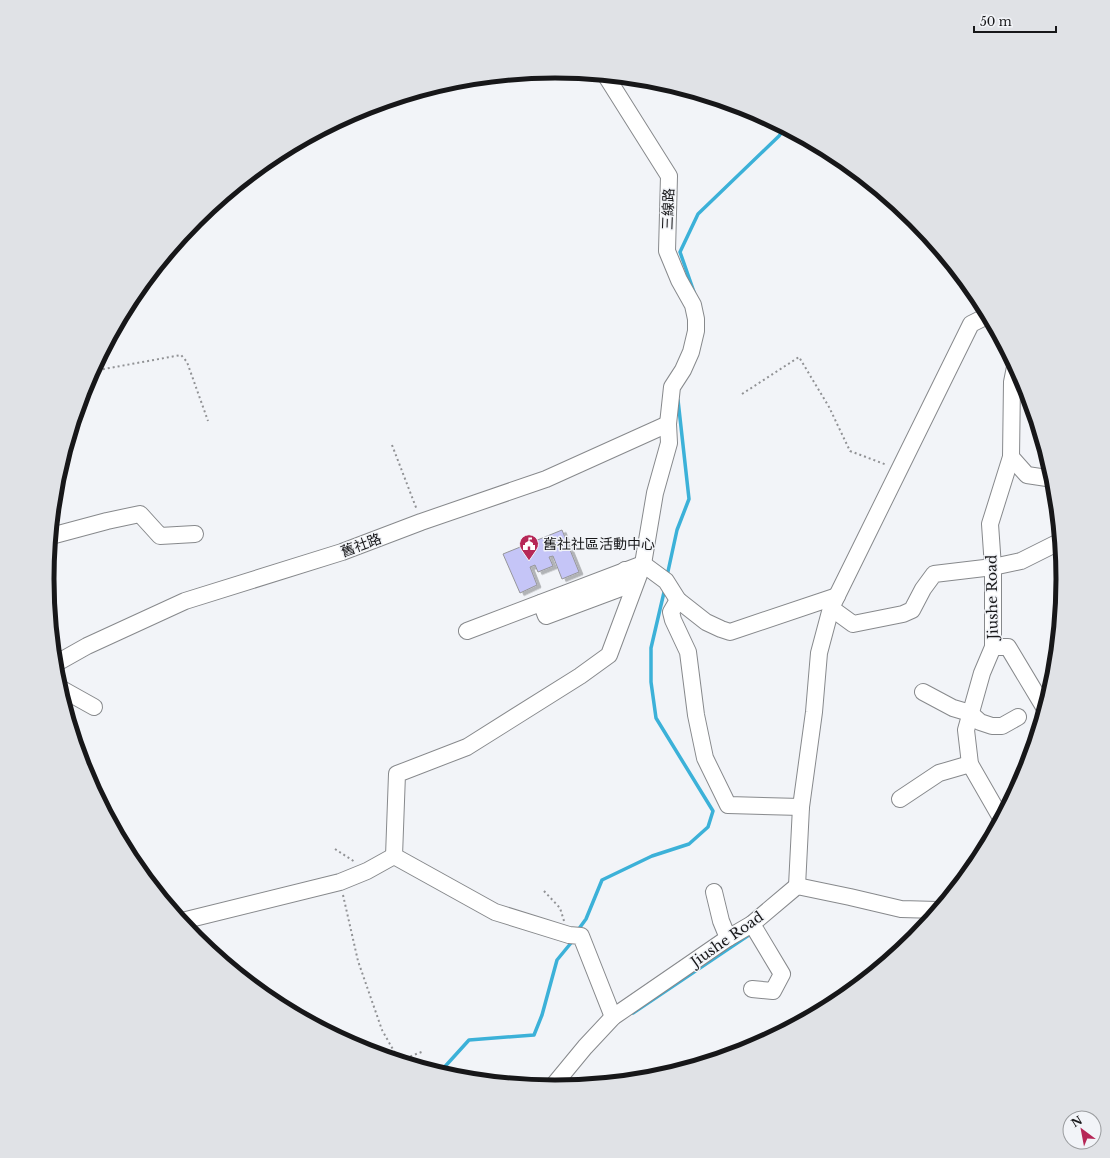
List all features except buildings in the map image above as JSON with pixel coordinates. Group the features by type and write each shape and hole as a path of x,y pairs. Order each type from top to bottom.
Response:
{"street":[{"name":"三線路","path":"394,856 397,774 467,747 580,676 609,655 643,564 655,494 669,443 668,424 672,388 683,370 691,352 696,331 693,305 679,280 667,251 669,176 609,81"},
{"path":"931,910 901,908 797,886 801,807 814,712 819,653 834,602 972,324 983,318"},
{"name":"Jiushe Road","path":"998,813 970,764 966,730 982,673 993,647 993,567 990,524 1011,457 1013,376"},
{"name":"舊社路","path":"61,661 87,646 185,601 342,552 421,522 546,479 668,424"},
{"path":"1011,457 1027,475 1045,478"},
{"path":"56,535 140,514 160,536 195,534"},
{"path":"834,602 853,624 903,614 912,610 923,589 934,574 993,567 1022,561 1055,544"},
{"path":"467,631 541,603 546,616 614,591 621,588 626,570 643,564 666,581 678,600 706,622 730,632 834,602"},
{"path":"678,600 670,612 688,652 696,715 705,758 728,805 801,807"},
{"path":"993,647 1008,648 1041,701"},
{"path":"67,692 94,707"},
{"path":"924,692 954,708 970,713 980,722 992,726 1002,726 1018,717"},
{"path":"900,799 940,773 970,764"},
{"path":"188,920 340,882 367,871 394,856 495,912 570,935 580,936 613,1018"},
{"name":"Jiushe Road","path":"558,1080 585,1046 613,1018 728,938 752,924 797,886"},
{"path":"714,892 721,921 728,938"},
{"path":"752,924 782,974 773,991 752,989"}],"path":[{"path":"100,370 181,355 188,362 208,421"},
{"path":"742,394 799,357 829,407 850,451 900,470"},
{"path":"392,444 421,522"},
{"path":"335,849 367,871"},
{"path":"340,882 358,961 382,1030 396,1054"},
{"path":"544,891 560,908 570,935"},
{"path":"408,1057 424,1052"}],"waterway":[{"path":"694,292 680,252 698,214 782,132"},
{"path":"667,576 677,530 689,499 678,400"},
{"path":"578,930 586,919 602,880 652,856 689,844 708,827 713,811 656,718 651,682 651,648 665,588"},
{"path":"633,1013 749,935"},
{"path":"444,1067 469,1040 534,1035 542,1015 557,960 571,943"}],"place":[{"name":"舊社社區活動中心","path":"529,561"}]}
